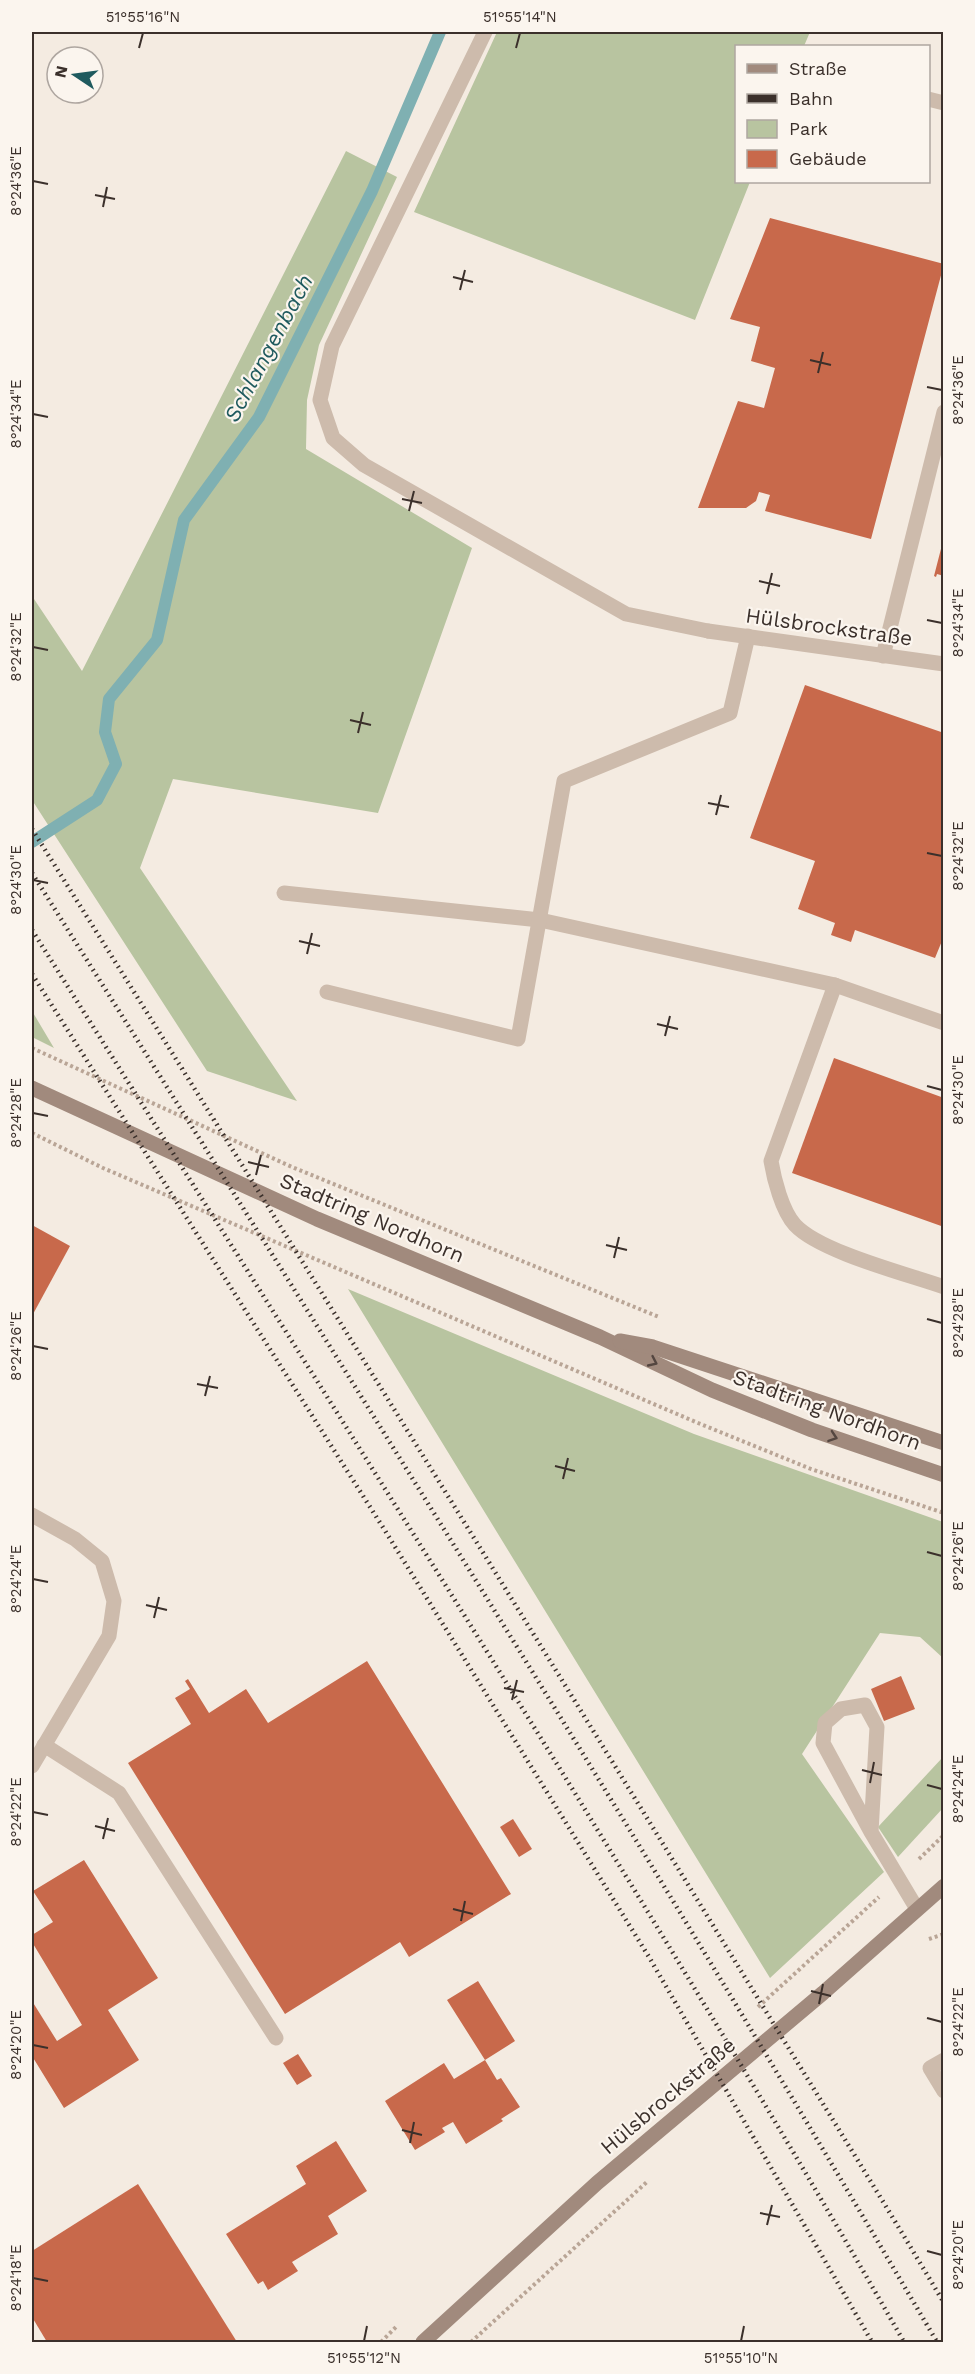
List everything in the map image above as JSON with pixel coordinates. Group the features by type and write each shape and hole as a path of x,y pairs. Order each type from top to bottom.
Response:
{"main road":[{"name":"Stadtring Nordhorn","path":"32,1088 317,1218 600,1337 723,1394 812,1430 944,1475"},
{"name":"Stadtring Nordhorn","path":"600,1337 653,1347 944,1443"},
{"name":"Hülsbrockstraße","path":"423,2343 597,2183 823,1993 944,1886"}],"street":[{"name":"Hülsbrockstraße","path":"485,32 332,346 320,399 333,438 364,465 626,614 708,631 944,664"},
{"path":"883,656 944,412"},
{"path":"327,992 518,1039 564,780 730,713 748,636"},
{"path":"284,893 540,921 835,985 944,1023"},
{"path":"835,985 771,1161 775,1187 795,1225 828,1247 944,1287"},
{"path":"32,1515 75,1539 102,1561 114,1601 109,1636 32,1766"},
{"path":"871,1832 877,1727 866,1705 842,1709 825,1723 824,1743 871,1832 917,1909"},
{"path":"44,1745 119,1793 276,2038"},
{"path":"944,2060 930,2068 944,2091"}],"path":[{"path":"32,1048 292,1167 666,1320"},
{"path":"32,1133 103,1168 698,1423 811,1469 944,1513"},
{"path":"758,2007 873,1903"},
{"path":"928,1940 944,1934"},
{"path":"471,2343 655,2174"}],"green space":[{"path":"497,32 810,32 804,45 735,45 735,183 750,183 695,320 414,212"},
{"path":"346,151 397,177 319,345 307,400 306,449 472,548 378,813 173,779 140,868 297,1101 207,1071 32,800 32,596 82,671"},
{"path":"32,1011 54,1048 32,1037"},
{"path":"348,1289 694,1434 943,1522 943,1658 920,1637 880,1633 802,1754 884,1872 770,1978"},
{"path":"943,1757 943,1808 898,1857 878,1827"}],"building":[{"path":"770,218 944,264 871,539 765,511 770,495 759,492 756,501 746,508 698,508 738,401 764,408 775,368 751,361 760,327 730,319"},
{"path":"943,541 944,576 937,574 936,577 934,576"},
{"path":"805,685 944,733 944,936 935,958 855,930 851,942 831,935 835,923 798,909 815,861 750,838"},
{"path":"834,1058 944,1098 944,1227 792,1173"},
{"path":"32,1225 70,1246 32,1316"},
{"path":"367,1661 511,1894 409,1957 400,1942 285,2014 128,1763 191,1724 175,1698 190,1689 185,1681 188,1679 209,1713 246,1689 268,1723"},
{"path":"901,1676 915,1709 884,1721 871,1689"},
{"path":"513,1819 532,1849 519,1857 500,1827"},
{"path":"84,1860 158,1978 108,2010 139,2060 64,2108 32,2056 32,2001 57,2041 82,2025 32,1942 32,1935 53,1922 33,1891"},
{"path":"478,1981 515,2041 485,2060 447,2000"},
{"path":"298,2054 312,2076 297,2085 283,2063"},
{"path":"485,2060 497,2080 501,2078 520,2107 501,2119 503,2121 466,2144 453,2122 442,2128 445,2132 415,2150 385,2101 444,2063 454,2079"},
{"path":"336,2141 367,2191 328,2216 338,2234 292,2262 298,2271 268,2290 263,2281 258,2284 226,2234 306,2184 296,2166"},
{"path":"138,2184 237,2342 47,2342 32,2317 32,2251"}],"waterway":[{"name":"Schlangenbach","path":"32,842 97,800 116,764 105,732 109,699 157,640 184,520 259,417 372,191 440,32"}],"railway":[{"path":"32,829 536,1638 944,2303"},
{"path":"32,873 377,1421 604,1788 937,2342"},
{"path":"32,930 565,1777 779,2129 904,2342"},
{"path":"32,974 384,1529 649,1957 872,2342"}]}
